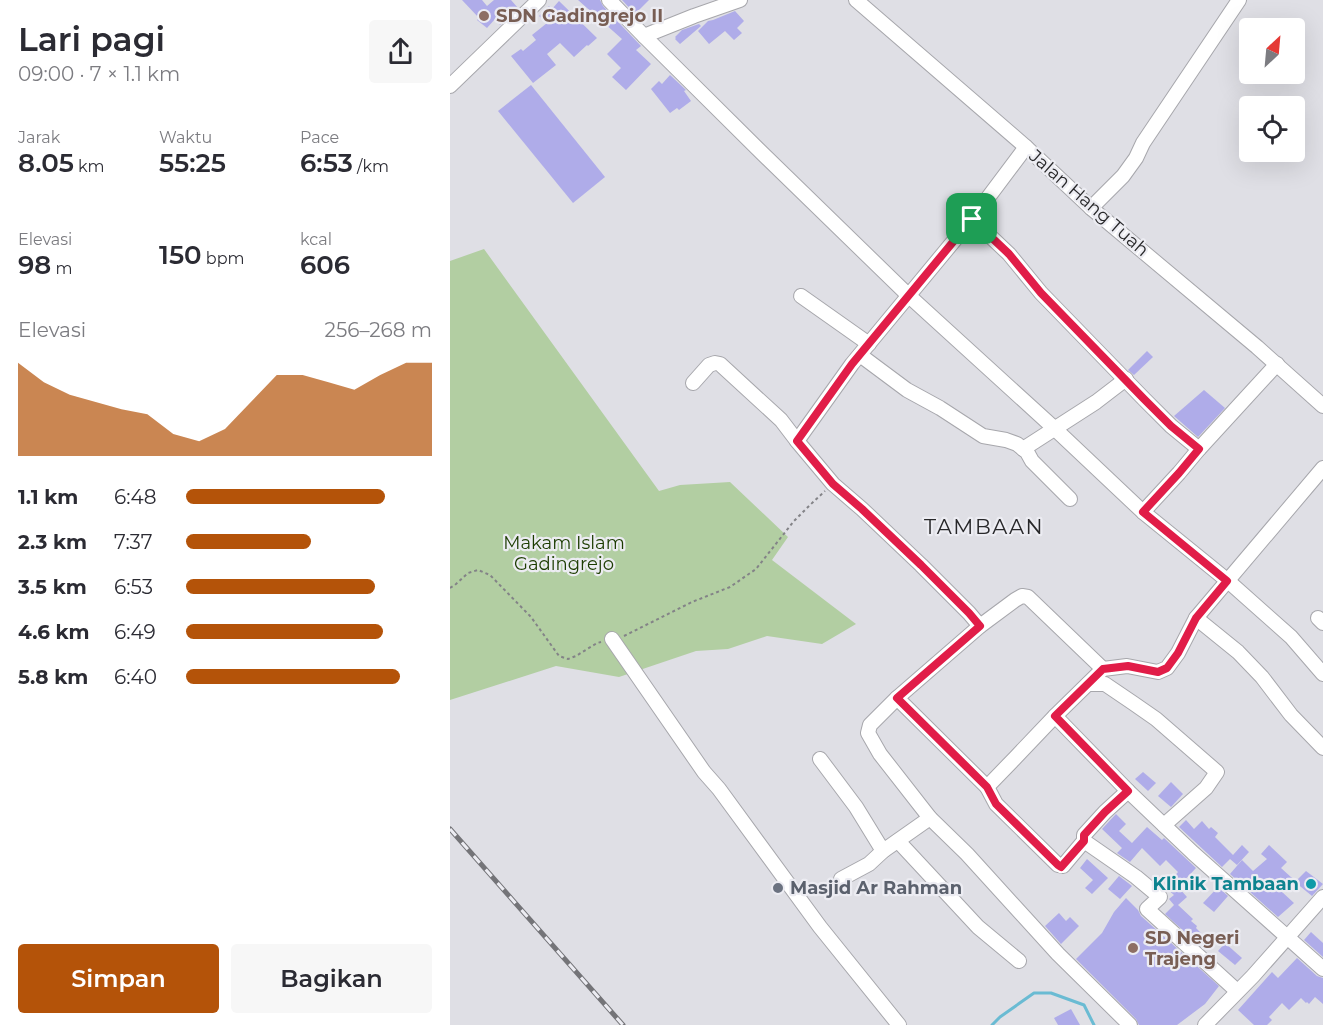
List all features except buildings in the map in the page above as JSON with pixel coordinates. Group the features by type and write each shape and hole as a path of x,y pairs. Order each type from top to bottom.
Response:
{"street":[{"path":"450,86 539,0"},
{"path":"609,0 908,295 1143,512 1291,637 1323,674"},
{"path":"644,36 740,0"},
{"name":"Jalan Hang Tuah","path":"856,0 1026,147 1091,208 1323,406"},
{"path":"1091,208 1116,183 1136,158 1143,143 1239,0"},
{"path":"797,441 852,364 972,219 1026,147"},
{"path":"972,219 1009,254 1041,293 1171,426 1199,449"},
{"path":"801,296 869,344"},
{"path":"860,355 907,390 983,436 1017,444 1070,499"},
{"path":"693,383 709,365 720,364 781,420 833,484 921,565 980,626"},
{"path":"1143,512 1276,364"},
{"path":"1023,449 1096,402 1126,379"},
{"path":"987,787 1103,669 1128,666 1158,672 1167,668 1178,653 1196,618 1323,468"},
{"path":"1103,669 1028,597 1022,596 980,626 897,698 870,725 868,733 880,754 930,818 967,854 1058,954 1130,1025"},
{"path":"1196,618 1238,652 1262,677 1291,715 1323,748"},
{"path":"612,639 704,772 719,789 820,927 898,1025"},
{"path":"1088,684 1105,684 1133,703 1156,719 1217,772 1206,788 1164,825"},
{"path":"897,698 987,787 996,804 1058,865 1063,866 1084,841 1084,835 1128,791"},
{"path":"1055,716 1128,791 1224,882 1323,969"},
{"path":"820,759 856,807 883,851"},
{"path":"841,879 869,864 883,851 930,818"},
{"path":"898,840 978,927 1019,961"},
{"path":"1084,841 1136,877 1160,897 1147,909 1238,991"},
{"path":"1205,1025 1323,897"}],"path":[{"path":"450,588 468,573 478,570 490,575 531,617 559,656 568,659 597,643 625,636 692,602 729,587 756,569 794,521 833,484"}],"green space":[{"name":"Makam Islam Gadingrejo","path":"484,249 659,491 680,485 730,482 788,537 772,560 856,624 822,644 767,636 728,649 696,651 619,677 556,666 450,700 450,261"}],"waterway":[{"path":"992,1025 1034,993 1051,993 1084,1005 1094,1025"}],"railway":[{"path":"450,829 623,1025"}],"place":[{"name":"SDN Gadingrejo II","path":"484,16"},
{"name":"Klinik Tambaan","path":"1311,884"},
{"name":"Masjid Ar Rahman","path":"778,888"},
{"name":"SD Negeri Trajeng","path":"1133,948"}],"district":[{"name":"TAMBAAN","path":"984,527"}],"route":[{"path":"972,219 1009,254 1041,293 1144,399 1171,426 1199,449 1143,512 1227,581 1196,618 1178,653 1167,668 1158,672 1128,666 1103,669 1055,716 1128,791 1084,835 1084,841 1061,867 996,804 987,787 897,698 980,626 921,565 833,484 797,441 852,364 972,219"}]}
